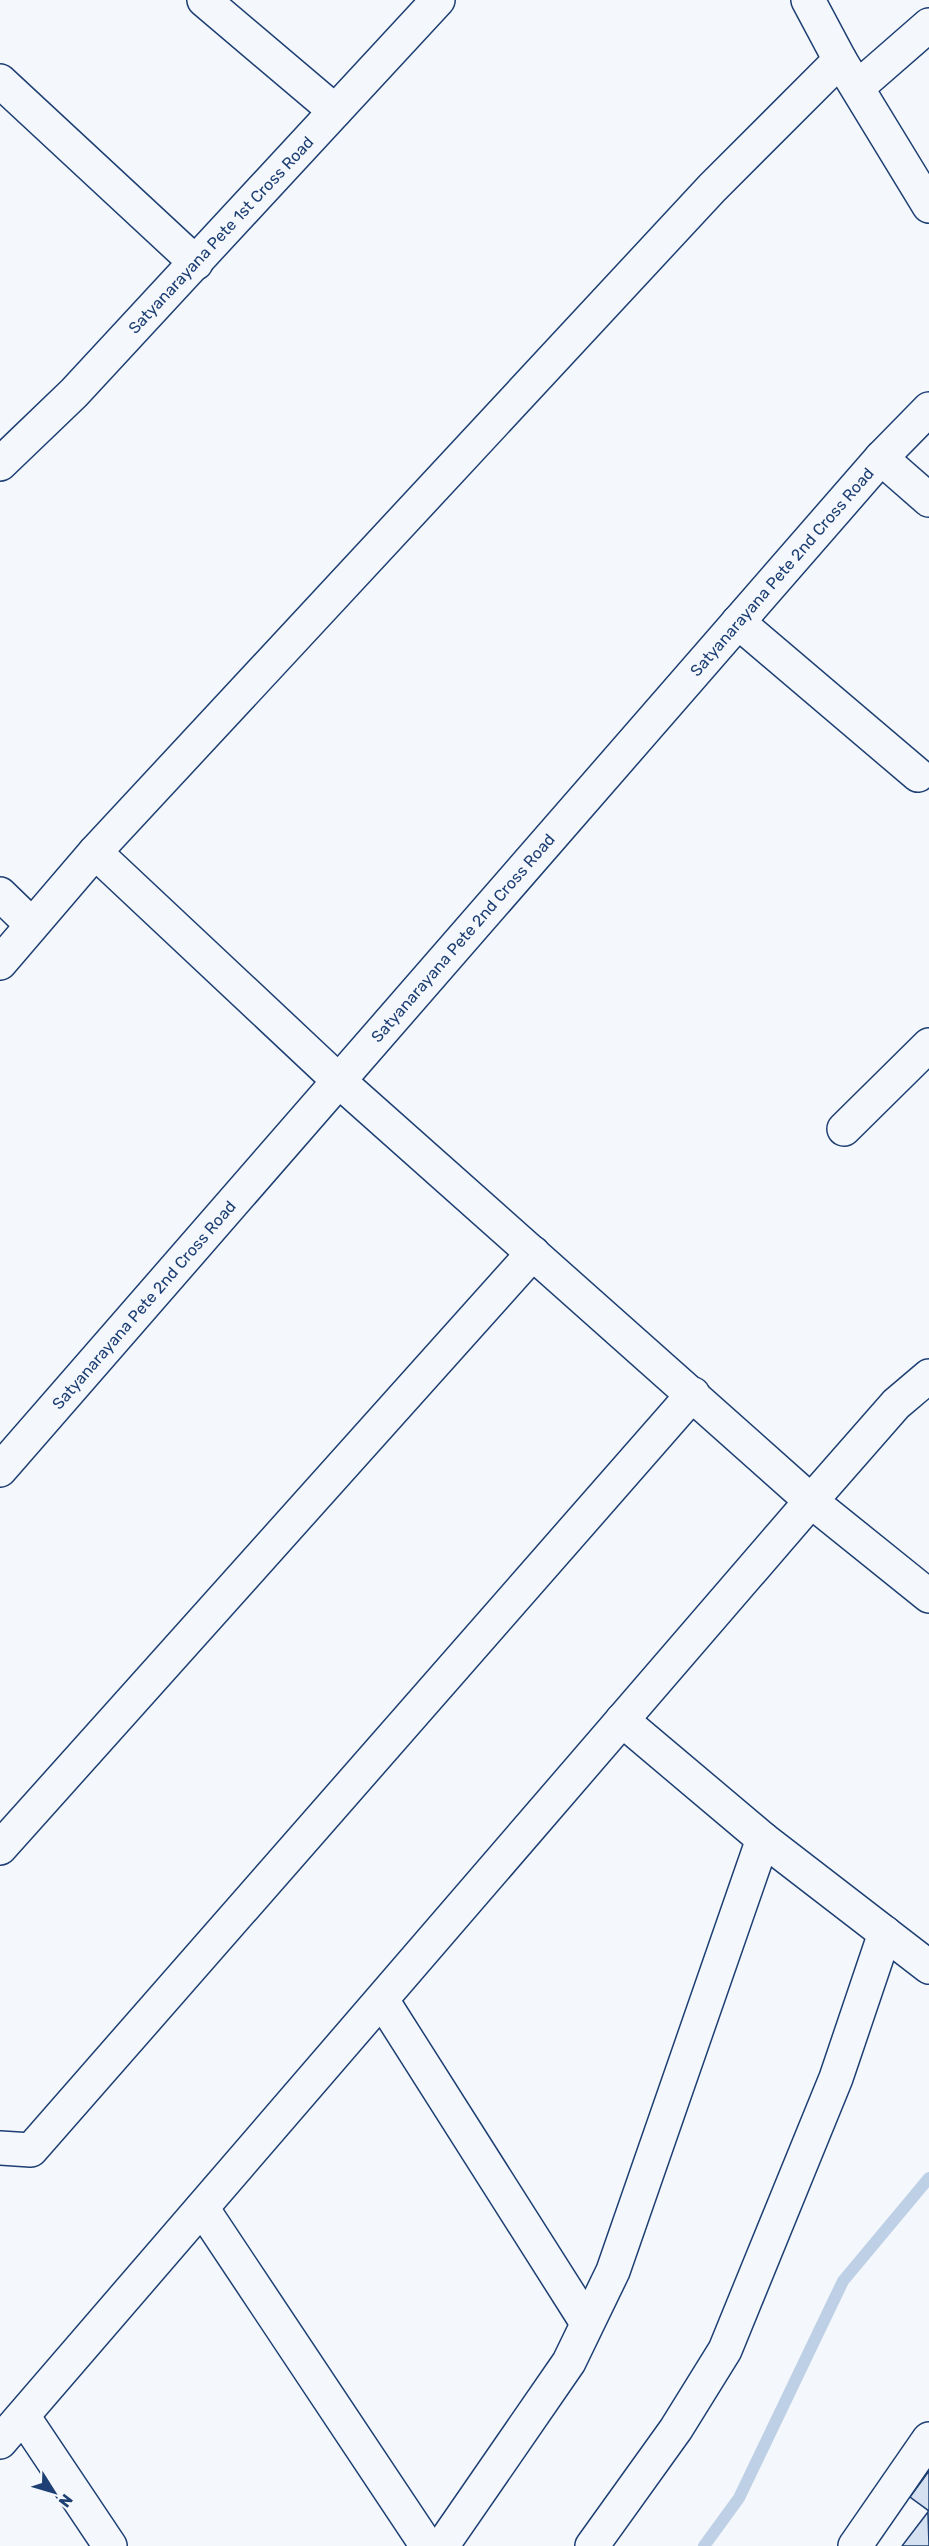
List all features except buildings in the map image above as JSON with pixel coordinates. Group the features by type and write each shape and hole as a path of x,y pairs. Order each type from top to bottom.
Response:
{"street":[{"path":"204,0 335,111"},
{"name":"Satyanarayana Pete 1st Cross Road","path":"0,464 74,393 438,0"},
{"path":"808,0 840,60 929,206"},
{"path":"858,87 929,25"},
{"path":"0,963 95,852 704,196 840,60"},
{"path":"0,81 195,263"},
{"name":"Satyanarayana Pete 2nd Cross Road","path":"0,1470 881,458 929,409"},
{"path":"881,458 929,500"},
{"path":"738,622 918,775"},
{"path":"95,852 339,1081 811,1501 929,1596"},
{"path":"0,894 32,925"},
{"path":"844,1129 929,1045"},
{"path":"0,1848 533,1253"},
{"path":"0,2442 811,1501 896,1404 929,1376"},
{"path":"0,2148 31,2150 693,1394"},
{"path":"622,1720 763,1839 929,1966"},
{"path":"442,2546 569,2362 613,2271 763,1839"},
{"path":"592,2546 676,2429 725,2350 836,2078 885,1933"},
{"path":"382,2000 587,2323"},
{"path":"202,2208 427,2546"},
{"path":"23,2416 110,2546"},
{"path":"855,2546 929,2439"}],"waterway":[{"path":"704,2546 739,2498 843,2281 929,2178"}]}
